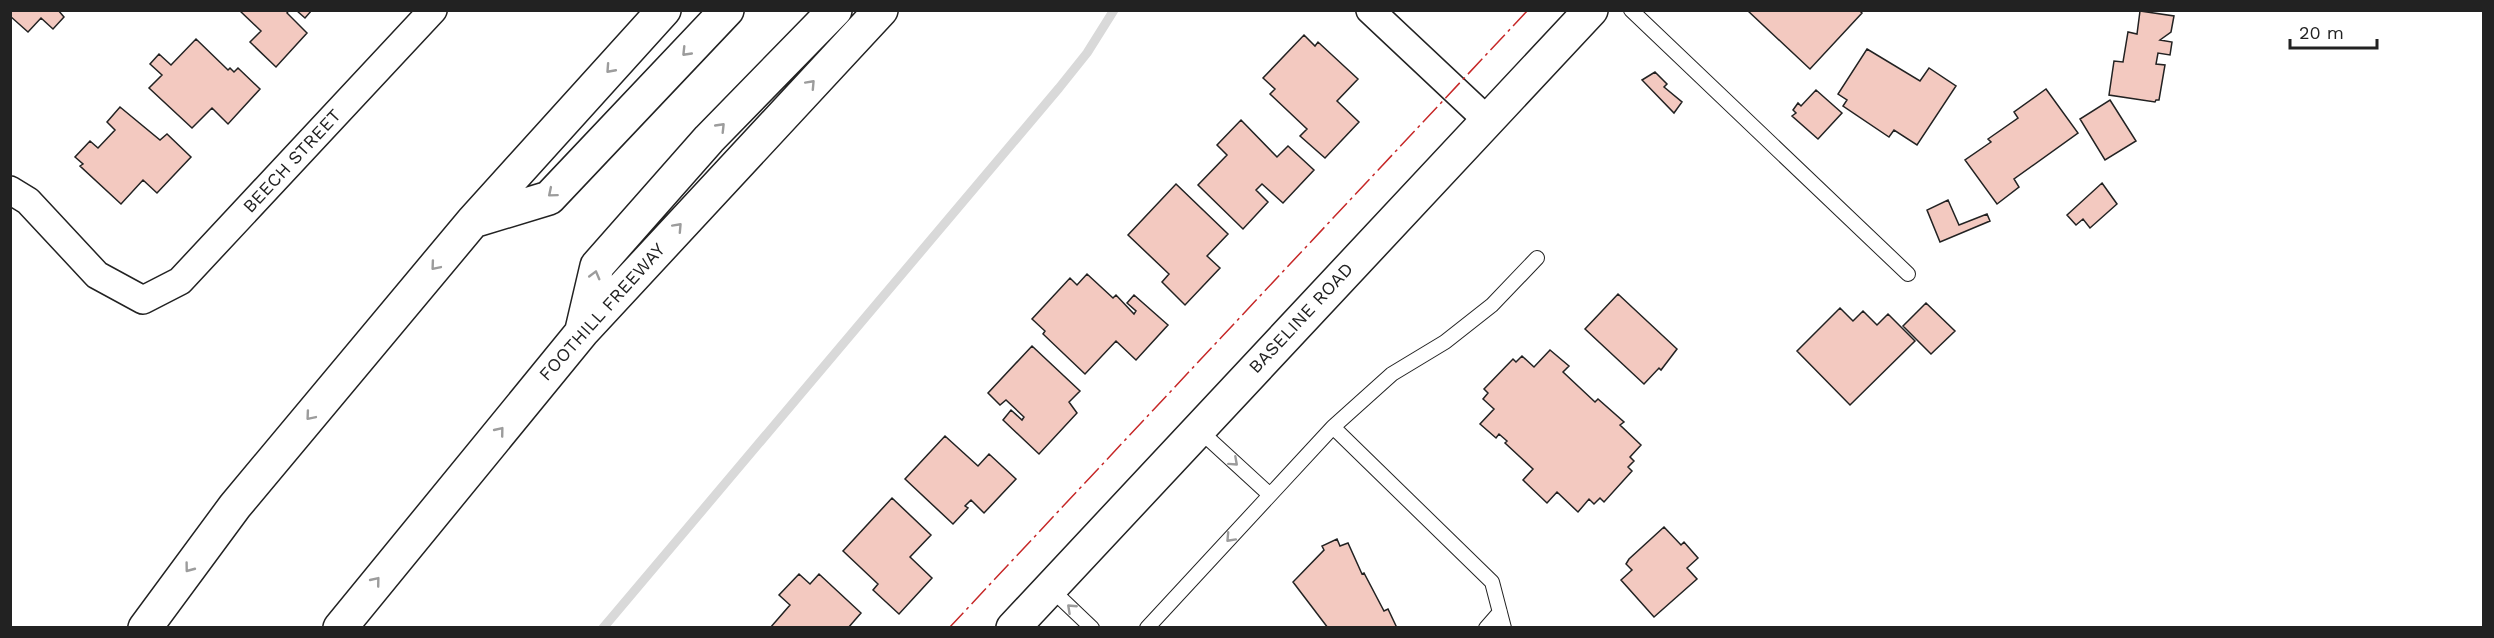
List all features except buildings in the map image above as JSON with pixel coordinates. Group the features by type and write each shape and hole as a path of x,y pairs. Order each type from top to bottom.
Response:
{"main road":[{"path":"145,627 235,506 473,221 664,10"},
{"path":"473,221 549,198 727,10"},
{"path":"582,332 597,266 710,139 835,10"},
{"name":"FOOTHILL FREEWAY","path":"340,627 582,332 881,10"},
{"name":"BASELINE ROAD","path":"1013,627 1591,10"}],"street":[{"name":"BEECH STREET","path":"10,190 28,201 97,275 143,300 180,281 433,10"},
{"path":"1370,10 1487,120"}],"lane":[{"path":"1631,10 1908,274"},
{"path":"1147,627 1333,427 1392,374 1445,342 1492,305 1537,258"},
{"path":"1333,427 1492,582 1503,627"},
{"path":"1198,429 1270,495"},
{"path":"1050,588 1092,627"},
{"path":"1486,627 1500,612"}],"waterway":[{"path":"603,628 1059,88 1087,53 1114,10"}],"power":[{"path":"949,628 1528,10"}]}
